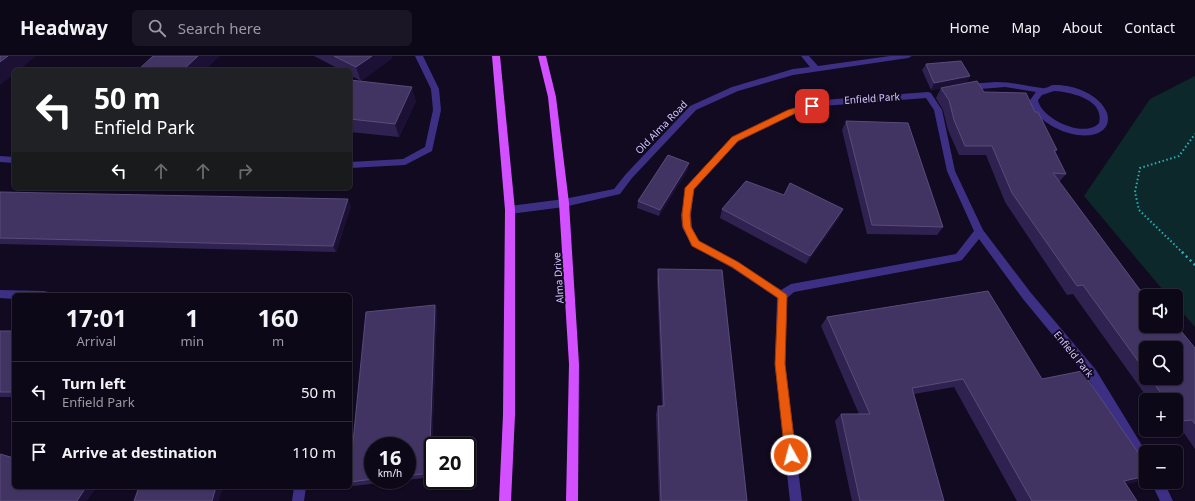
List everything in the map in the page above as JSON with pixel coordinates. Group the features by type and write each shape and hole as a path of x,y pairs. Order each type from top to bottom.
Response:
{"main road":[{"path":"496,56 510,210 509,415 504,501"},
{"name":"Alma Drive","path":"542,56 552,96 564,203 574,364 572,501"}],"street":[{"path":"352,166 405,162 429,149 437,110 435,89 420,56"},
{"path":"805,56 816,69"},
{"name":"Old Alma Road","path":"510,210 564,203 617,192 629,176 693,108 735,89 793,72 908,56"},
{"path":"958,89 986,84 1020,84 1042,90 1065,88 1079,92 1091,99 1105,116 1104,124 1098,129 1087,132 1073,132 1047,121 1038,112 1034,104 1036,96 1042,90"},
{"name":"Enfield Park","path":"782,296 735,265 695,243 687,227 686,215 690,188 735,139 791,112 823,103 932,94 938,110 951,171 979,232 1027,296 1092,374 1139,451"},
{"path":"0,159 12,160"},
{"path":"796,501 780,364 782,296 791,288 959,257 979,232"},
{"path":"0,294 12,294"},
{"path":"298,501 300,489"},
{"path":"1161,489 1167,501"}],"path":[{"path":"1195,134 1179,156 1140,168 1135,192 1139,210 1195,265"}],"green space":[{"path":"1195,76 1195,327 1183,313 1183,289 1162,289 1084,196 1150,99"}],"building":[{"path":"0,56 8,56 0,62"},
{"path":"153,56 198,56 185,68 140,68"},
{"path":"334,56 372,56 356,67"},
{"path":"961,61 970,76 934,83 926,64"},
{"path":"352,80 412,87 395,124 352,119"},
{"path":"977,81 984,92 1026,93 1035,112 1038,112 1057,150 1054,150 1066,174 1053,173 1139,289 1139,333 1183,333 1195,348 1195,424 1192,420 1183,421 1183,393 1161,393 1155,385 1183,385 1183,341 1139,341 1139,362 1083,285 1077,286 1012,193 992,146 965,146 954,120 949,100 941,88"},
{"path":"846,121 908,123 943,227 872,225"},
{"path":"668,155 689,163 660,210 638,201"},
{"path":"746,181 784,195 790,183 843,209 810,256 722,209"},
{"path":"0,192 348,199 333,246 0,238"},
{"path":"658,269 722,270 747,501 661,501 658,406 664,406"},
{"path":"988,291 1042,379 1082,371 1139,454 1139,478 1124,481 1137,501 1032,501 963,379 912,388 944,501 860,501 841,414 870,414 827,317"},
{"path":"435,305 430,437 424,437 424,474 416,475 416,437 364,437 364,480 352,482 352,452 366,312"},
{"path":"0,331 12,331 12,392 0,392"},
{"path":"0,454 12,457 12,489 85,489 77,501 0,501"},
{"path":"138,489 215,489 212,501 134,501"}],"route":[{"path":"791,455 780,364 782,296 735,265 695,243 687,227 686,215 690,188 735,139 791,112 812,106"}]}
